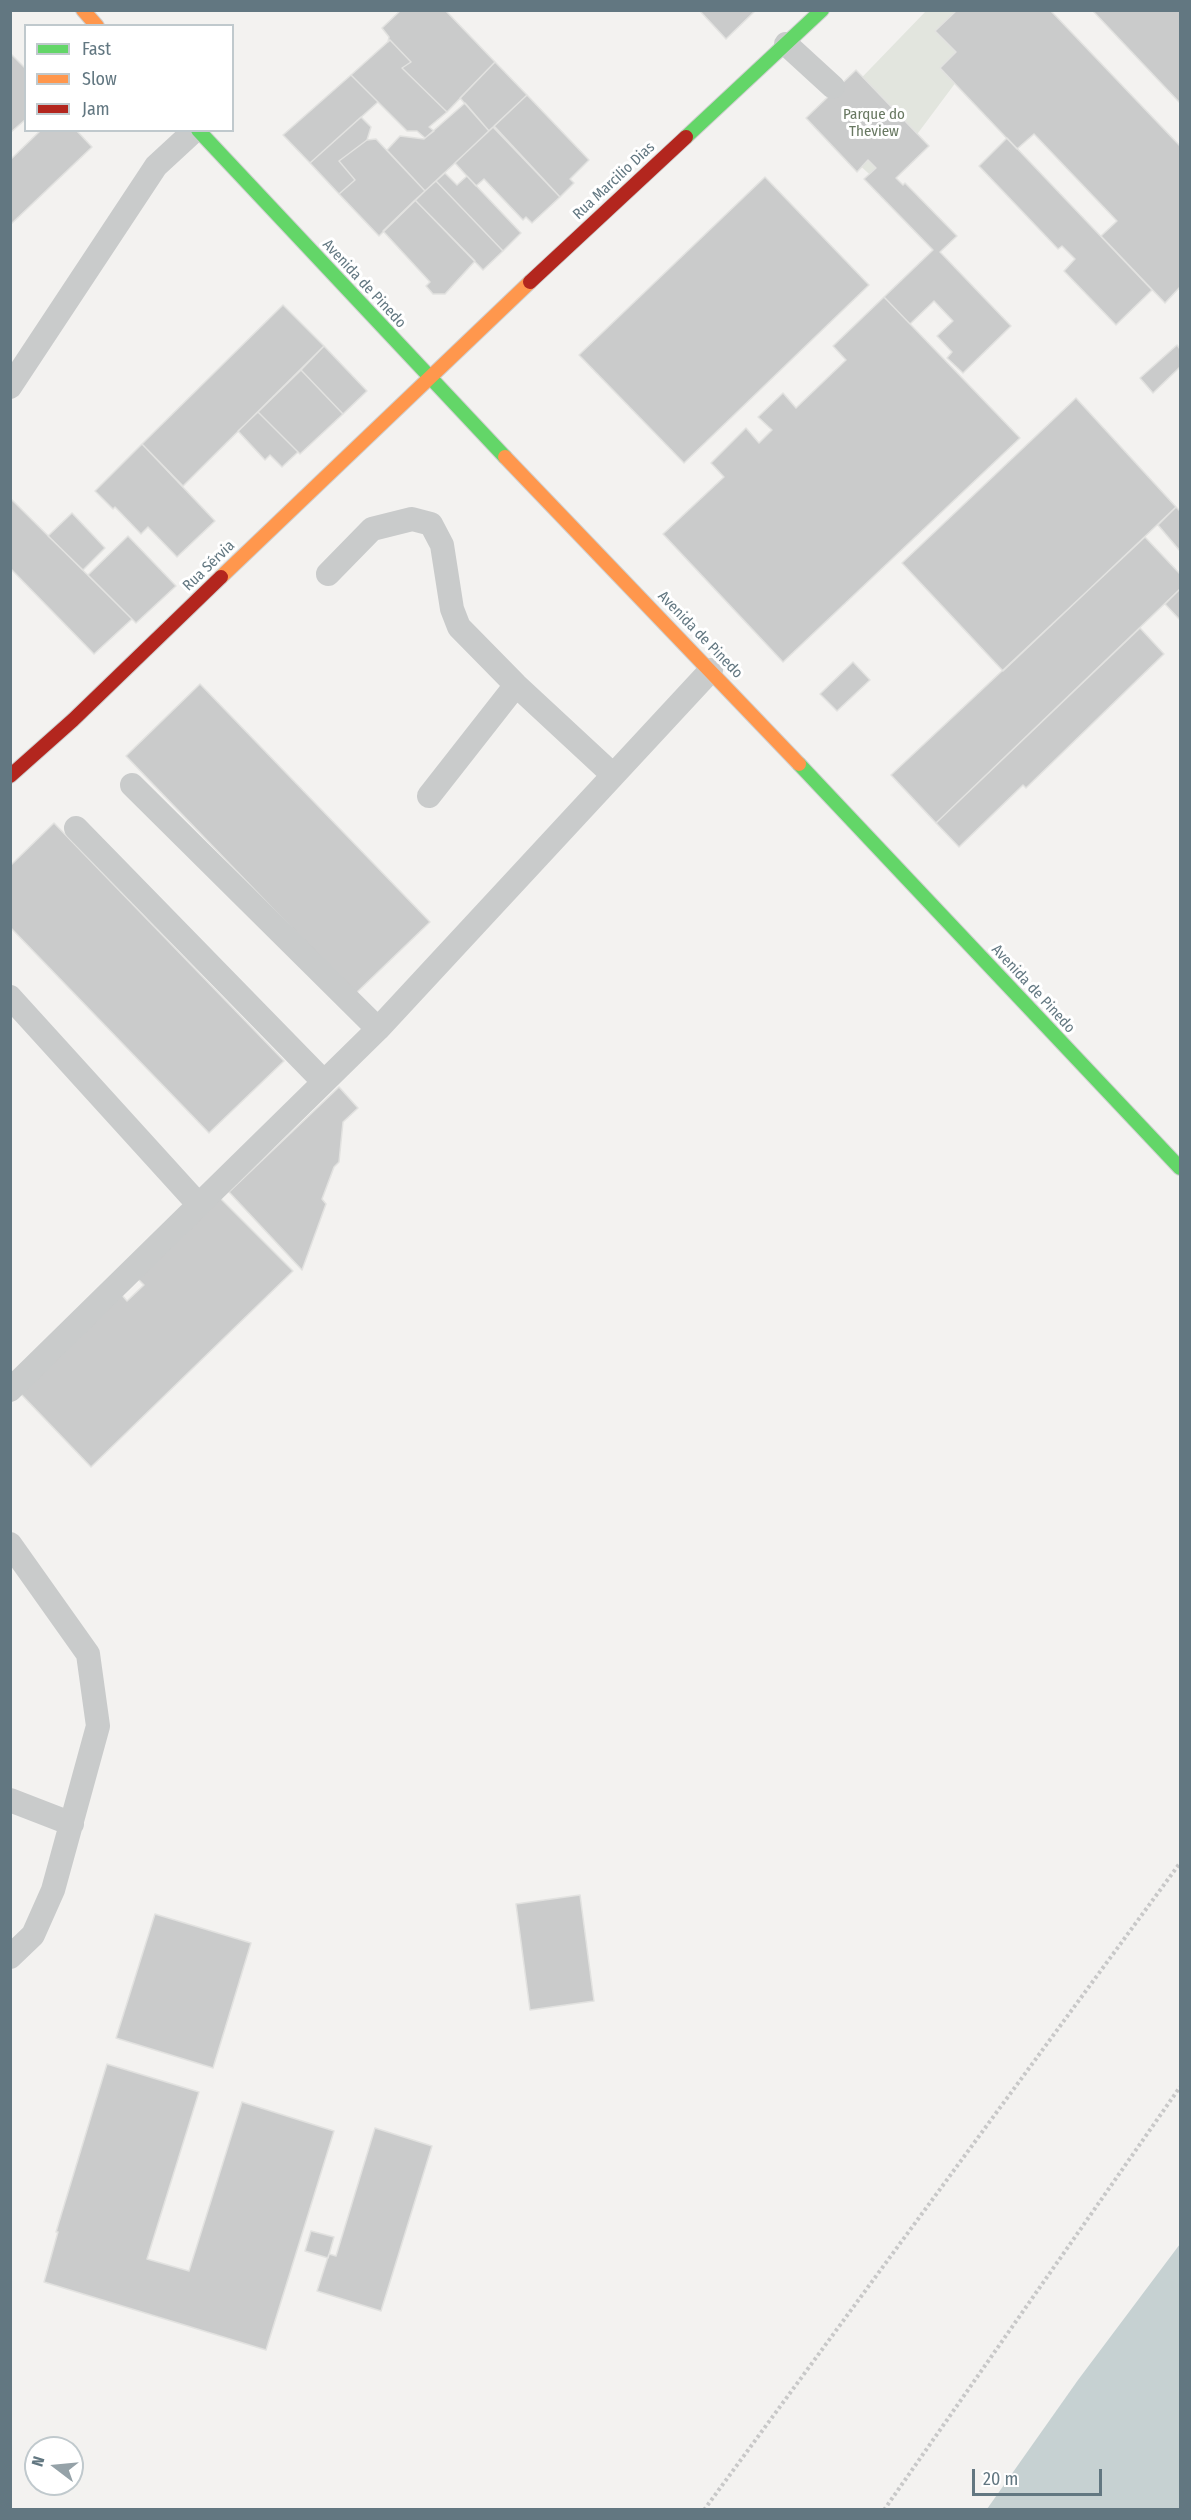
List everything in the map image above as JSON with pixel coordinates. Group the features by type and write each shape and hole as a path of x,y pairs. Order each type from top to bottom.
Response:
{"street":[{"path":"83,10 95,24"},
{"name":"Rua Marcilio Dias","path":"428,377 822,10"},
{"name":"Avenida de Pinedo","path":"199,132 428,377 711,670 1178,1167"},
{"name":"Rua Sérvia","path":"10,776 73,720 428,377"}],"lane":[{"path":"786,44 833,87"},
{"path":"10,387 156,166 195,132"},
{"path":"328,574 372,529 412,519 432,524 442,545 452,609 459,627 516,685 613,775"},
{"path":"10,1390 378,1029 711,670"},
{"path":"429,796 516,685"},
{"path":"132,785 378,1029"},
{"path":"76,828 324,1082"},
{"path":"10,997 199,1205"},
{"path":"10,1544 88,1654 98,1726 53,1890 33,1935 10,1958"},
{"path":"10,1800 72,1824"}],"path":[{"path":"704,2510 1180,1863"},
{"path":"884,2510 1180,2087"}],"green space":[{"name":"Parque do Theview","path":"926,11 1009,11 880,184 816,125"}],"shaded area":[{"path":"1180,2244 1180,2509 987,2509 1078,2380"}],"building":[{"path":"401,10 445,10 495,62 447,112 402,68 411,62 390,40 388,42 389,37 382,28"},
{"path":"699,10 756,10 726,39"},
{"path":"957,10 1050,10 1180,146 1180,287 1165,303 1101,236 1117,221 1034,134 1017,149 940,68 956,52 935,31"},
{"path":"1092,10 1180,10 1180,103"},
{"path":"390,40 411,62 402,68 447,112 429,127 434,131 425,138 417,131 407,131 351,75"},
{"path":"10,53 24,67 24,121 10,133"},
{"path":"495,62 527,95 489,131 460,98"},
{"path":"856,70 929,146 896,178 903,185 905,183 957,236 940,252 1011,326 963,373 947,358 952,352 937,336 953,321 934,301 910,324 884,297 933,250 864,179 876,168 868,160 857,172 806,118"},
{"path":"351,75 378,102 310,163 283,135"},
{"path":"527,95 589,160 570,179 574,183 560,197 494,126"},
{"path":"465,103 489,131 425,191 387,150 400,136 424,139"},
{"path":"361,117 371,127 367,140 339,161 355,180 339,194 310,163"},
{"path":"493,127 560,197 532,223 526,217 523,220 484,179 476,186 455,163"},
{"path":"39,132 78,132 92,147 10,225 10,160"},
{"path":"1007,138 1152,290 1116,325 1064,271 1075,259 1062,246 1058,249 979,166"},
{"path":"376,139 425,191 379,236 339,194 355,180 339,161 367,140"},
{"path":"445,173 457,185 467,176 521,233 503,251 436,181"},
{"path":"765,177 869,285 684,463 579,355"},
{"path":"436,181 503,251 483,270 415,200"},
{"path":"415,200 475,261 445,294 433,294 426,286 430,282 383,231"},
{"path":"884,297 1020,438 783,662 663,534 724,477 711,463 746,428 759,443 772,430 758,417 783,393 796,408 846,360 833,346"},
{"path":"283,305 324,346 183,486 142,444"},
{"path":"1177,345 1180,349 1180,367 1153,393 1140,378"},
{"path":"324,346 367,391 343,414 301,370"},
{"path":"301,370 343,414 300,454 258,412"},
{"path":"1076,398 1176,507 1003,671 902,563"},
{"path":"258,412 298,452 282,467 270,455 265,460 238,431"},
{"path":"142,444 215,521 177,557 148,527 141,534 115,507 113,509 95,491"},
{"path":"10,498 132,619 94,654 10,568"},
{"path":"1176,507 1180,511 1180,551 1158,525"},
{"path":"72,513 105,548 83,570 48,536"},
{"path":"128,536 176,586 136,623 88,575"},
{"path":"1145,537 1180,574 1180,589 936,823 891,775"},
{"path":"1180,589 1180,620 1165,604"},
{"path":"1140,628 1164,654 1026,788 1023,785 959,847 936,823"},
{"path":"853,662 870,680 837,711 820,694"},
{"path":"200,684 430,922 355,994 126,756"},
{"path":"54,823 284,1061 209,1133 10,927 10,866"},
{"path":"339,1087 358,1108 343,1122 339,1162 334,1167 322,1199 326,1204 302,1270 229,1192"},
{"path":"220,1198 293,1271 91,1467 20,1393 121,1294 127,1301 144,1285 137,1278"},
{"path":"580,1895 594,2001 530,2010 516,1904"},
{"path":"155,1914 251,1943 213,2068 116,2038"},
{"path":"107,2064 199,2092 147,2259 189,2271 242,2102 334,2131 266,2350 44,2282 58,2232 56,2232"},
{"path":"375,2128 432,2146 381,2311 317,2291 329,2254 336,2256"},
{"path":"311,2231 334,2237 328,2258 305,2251"}],"traffic: fast":[{"path":"686,137 822,10"},
{"path":"200,132 505,457"},
{"path":"799,764 1180,1168"}],"traffic: slow":[{"path":"83,10 95,24"},
{"path":"221,577 530,282"},
{"path":"505,457 799,764"}],"traffic: jam":[{"path":"530,282 686,137"},
{"path":"10,776 73,720 221,577"}]}
